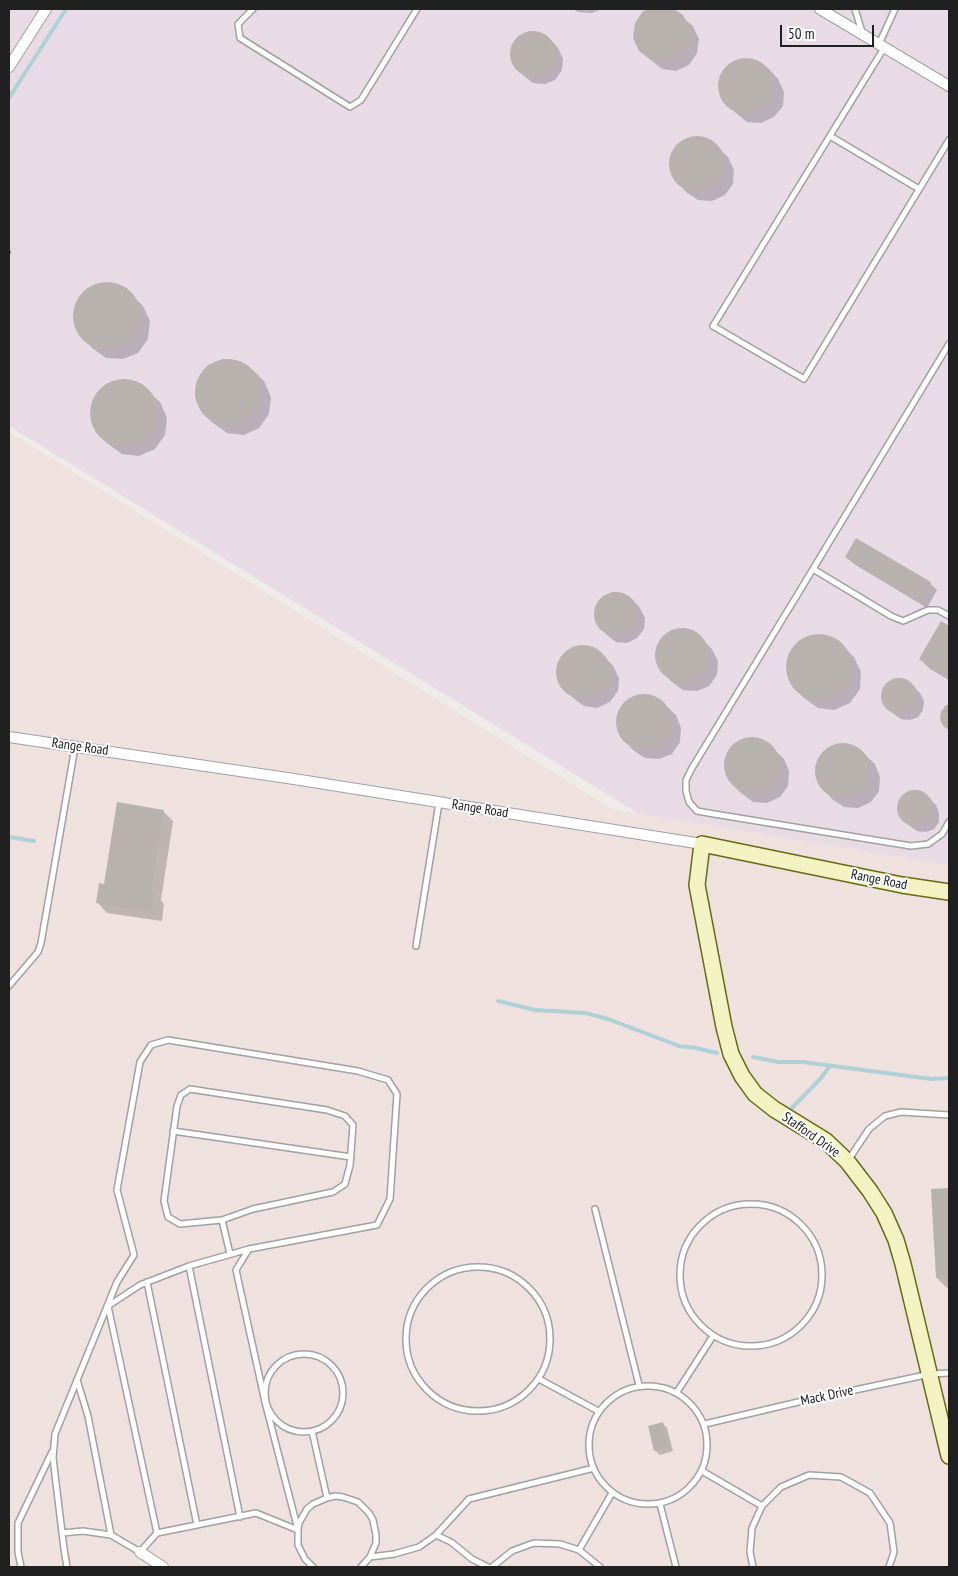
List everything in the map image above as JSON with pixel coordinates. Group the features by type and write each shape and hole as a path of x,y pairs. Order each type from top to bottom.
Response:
{"street":[{"path":"9,67 46,9"},
{"path":"820,9 949,86"},
{"name":"Range Road","path":"9,737 285,777 702,844 902,885 949,892"},
{"name":"Stafford Drive","path":"702,844 697,884 724,1027 731,1054 742,1076 755,1094 774,1109 826,1141 847,1161 870,1190 884,1213 896,1240 903,1264 949,1456"},
{"path":"140,1552 163,1567"}],"lane":[{"path":"253,9 238,24 240,38 350,107 361,100 417,9"},
{"path":"855,9 864,35"},
{"path":"895,9 882,46 830,136 714,326 804,379 949,140"},
{"path":"830,136 919,189"},
{"path":"949,344 686,780 689,802 698,811 911,846 928,844 942,834 949,822"},
{"path":"813,569 890,616 903,621 928,610 938,610 949,616"},
{"path":"9,986 38,952 41,943 75,747"},
{"path":"416,946 439,803"},
{"path":"67,1567 53,1458 55,1434 117,1282 134,1255 117,1190 140,1062 151,1045 168,1040 358,1071 388,1080 397,1094 390,1199 377,1226 249,1249 189,1266 140,1285 108,1306"},
{"path":"190,1089 327,1110 345,1116 353,1125 351,1157 346,1184 333,1192 252,1209 222,1220 180,1224 168,1217 164,1201 177,1106 182,1095 190,1089"},
{"path":"847,1161 869,1129 885,1116 900,1112 949,1115"},
{"path":"173,1131 351,1157"},
{"path":"740,1204 766,1205 793,1217 810,1235 819,1254 822,1280 817,1303 804,1323 783,1339 756,1346 735,1345 713,1336 696,1320 683,1297 680,1271 686,1247 702,1223 719,1211 740,1204"},
{"path":"595,1209 639,1385"},
{"path":"222,1220 230,1254"},
{"path":"249,1249 236,1270 265,1402 298,1530 298,1545 301,1553 312,1567"},
{"path":"189,1266 240,1517"},
{"path":"490,1267 518,1277 541,1302 551,1335 548,1362 539,1379 528,1392 507,1406 473,1412 443,1403 422,1385 410,1362 406,1336 412,1311 422,1293 438,1279 457,1270 490,1267"},
{"path":"147,1282 197,1525"},
{"path":"108,1306 157,1533"},
{"path":"677,1392 713,1336"},
{"path":"295,1354 318,1355 331,1364 340,1376 343,1399 341,1407 332,1420 320,1429 297,1432 283,1426 272,1416 265,1402 264,1394 270,1372 280,1361 295,1354"},
{"name":"Mack Drive","path":"705,1424 930,1374 949,1373"},
{"path":"539,1379 598,1411"},
{"path":"77,1380 88,1416 111,1535"},
{"path":"639,1385 657,1385 677,1392 694,1406 705,1424 708,1451 702,1471 695,1482 679,1496 660,1504 630,1502 612,1493 596,1474 589,1454 590,1430 598,1411 619,1392 639,1385"},
{"path":"312,1431 327,1498"},
{"path":"21,1567 18,1552 18,1523 54,1449"},
{"path":"370,1557 394,1554 419,1547 436,1535 469,1499 594,1468"},
{"path":"702,1471 762,1506"},
{"path":"754,1567 750,1552 752,1528 762,1506 781,1487 808,1475 841,1477 870,1493 890,1523 894,1552 889,1567"},
{"path":"579,1550 612,1493"},
{"path":"298,1530 300,1523 313,1504 335,1496 358,1502 369,1513 376,1535 374,1550 361,1567"},
{"path":"660,1504 676,1567"},
{"path":"62,1533 83,1531 111,1535 140,1552 157,1533 256,1514 298,1530"},
{"path":"436,1535 451,1542 472,1559 488,1567"},
{"path":"492,1567 512,1551 534,1543 560,1544 579,1550 600,1567"}],"shaded area":[{"path":"9,9 949,9 949,871 696,849 9,426"},
{"path":"9,432 612,809 949,865 949,1567 9,1567"}],"building":[{"path":"649,9 674,9 683,15 690,29 688,43 679,55 666,61 651,60 639,51 633,38 635,23 643,11"},
{"path":"533,31 546,35 552,41 556,54 552,67 546,73 533,77 520,73 514,67 510,54 514,41 520,35"},
{"path":"746,58 757,60 766,66 772,75 774,86 772,97 766,106 757,112 746,114 735,112 726,106 720,97 718,86 720,75 726,66 735,60"},
{"path":"697,136 708,138 717,144 723,153 725,164 723,175 717,184 708,190 697,192 686,190 677,184 671,175 669,164 671,153 677,144 686,138"},
{"path":"107,282 120,285 131,292 138,303 141,316 138,329 131,340 120,347 107,350 94,347 83,340 76,329 73,316 76,303 83,292 94,285"},
{"path":"221,359 235,359 247,364 256,373 261,385 259,405 252,416 235,425 221,425 209,420 200,411 195,399 195,385 200,373 209,364"},
{"path":"124,379 137,382 148,389 155,400 158,413 155,426 148,437 137,444 124,447 111,444 100,437 93,426 90,413 93,400 100,389 111,382"},
{"path":"856,538 931,582 919,601 845,557"},
{"path":"612,592 620,592 632,598 638,614 632,630 620,636 612,636 600,630 594,618 594,610 600,598"},
{"path":"941,621 949,626 949,677 919,659"},
{"path":"682,628 692,630 701,636 707,645 709,655 707,665 701,674 692,680 682,682 672,680 663,674 657,665 655,655 657,645 663,636 672,630"},
{"path":"819,634 832,637 842,644 849,654 852,667 849,680 842,690 832,697 819,700 806,697 796,690 789,680 786,667 789,654 796,644 806,637"},
{"path":"583,645 593,647 602,653 608,662 610,672 608,682 602,691 593,697 583,699 573,697 564,691 558,682 556,672 558,662 564,653 573,647"},
{"path":"899,678 912,683 917,696 912,709 899,714 886,709 881,696 886,683"},
{"path":"644,694 655,696 664,702 670,711 672,722 670,733 664,742 655,748 644,750 633,748 624,742 618,733 616,722 618,711 624,702 633,696"},
{"path":"949,704 949,730 943,726 940,719 941,712"},
{"path":"752,737 763,739 772,745 778,754 780,765 778,776 772,785 763,791 752,793 741,791 732,785 726,776 724,765 726,754 732,745 741,739"},
{"path":"843,743 854,745 863,751 869,760 871,771 869,782 863,791 854,797 843,799 832,797 823,791 817,782 815,771 817,760 823,751 832,745"},
{"path":"915,790 928,795 933,808 928,821 915,826 902,821 897,808 902,795"},
{"path":"117,802 164,810 151,892 155,893 152,912 96,903 99,883 104,884"},
{"path":"949,1188 949,1278 936,1278 931,1189"},
{"path":"663,1422 669,1447 654,1451 648,1426"}],"waterway":[{"path":"9,98 66,9"},
{"path":"9,837 34,841"},
{"path":"498,1001 535,1010 585,1013 608,1019 679,1046 717,1053"},
{"path":"753,1057 779,1062 803,1062 931,1079 949,1078"},
{"path":"790,1110 830,1066"}]}
